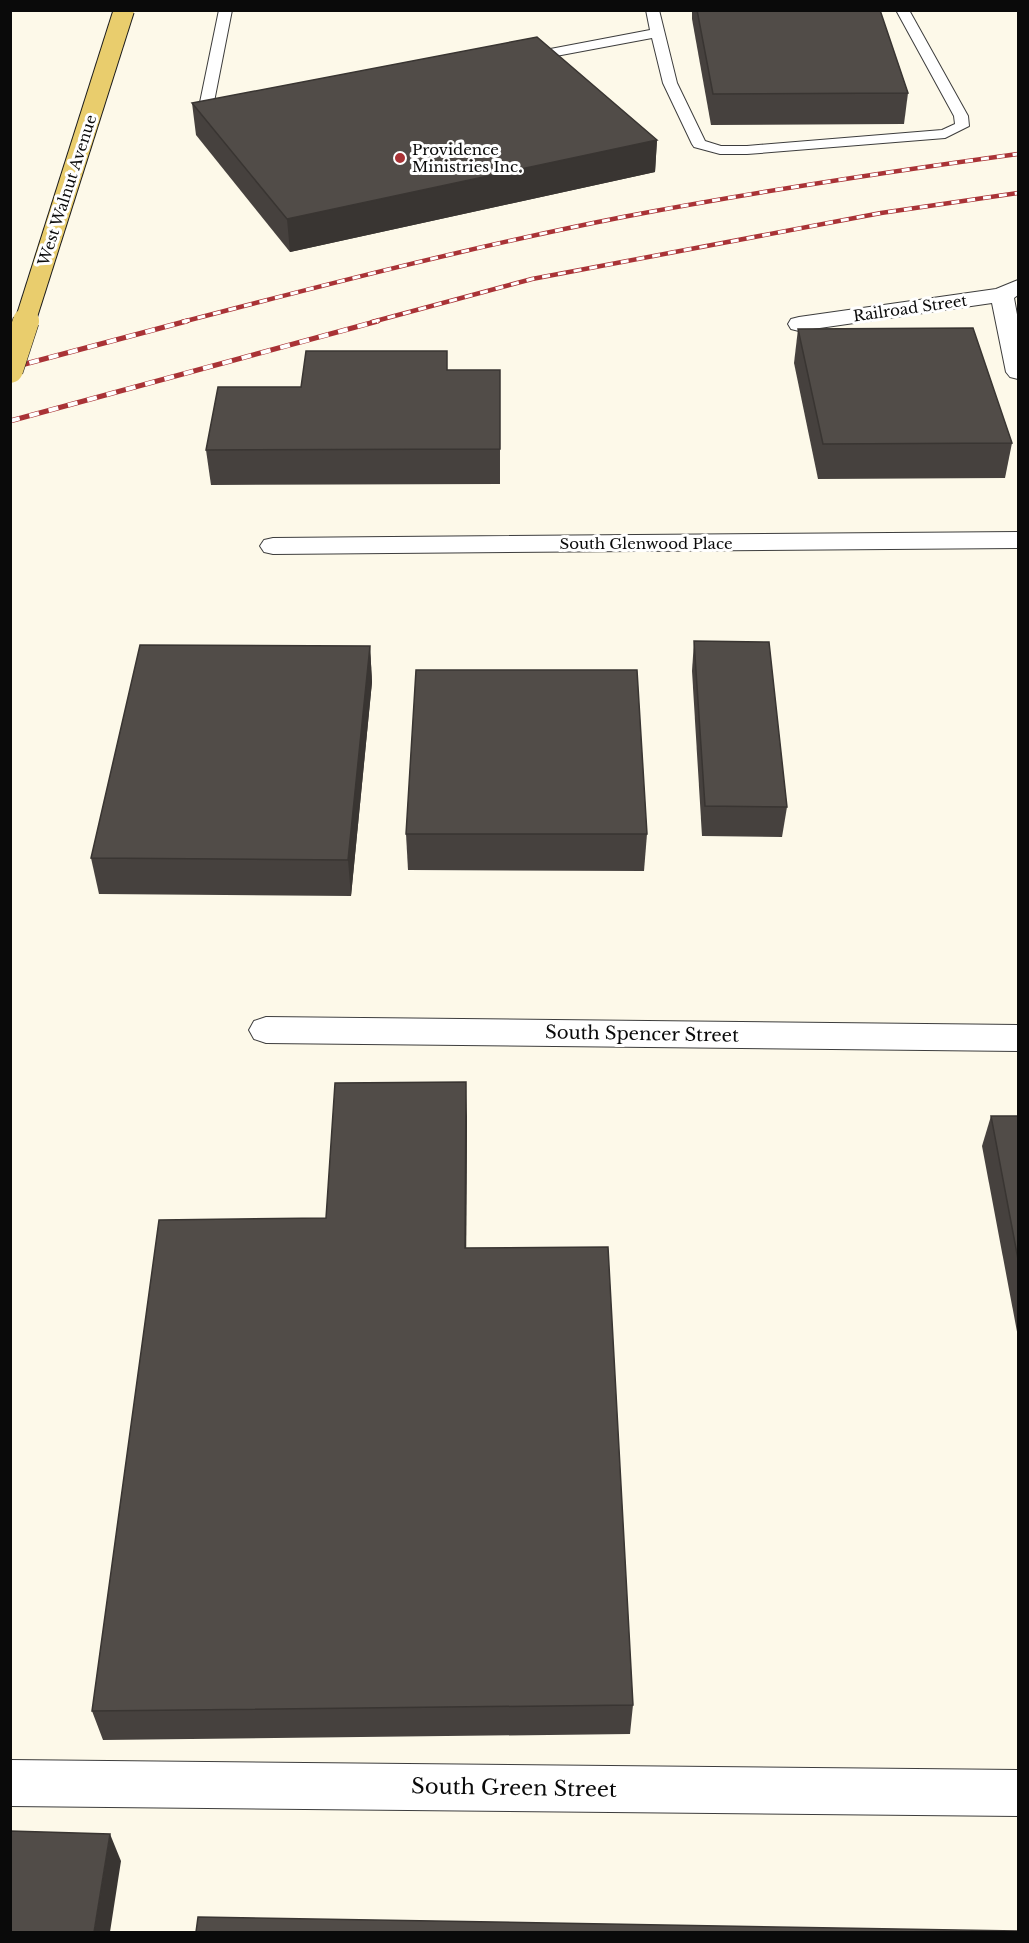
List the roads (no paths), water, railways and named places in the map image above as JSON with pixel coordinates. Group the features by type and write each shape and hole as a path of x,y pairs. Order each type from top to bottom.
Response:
{"main road":[{"name":"West Walnut Avenue","path":"10,370 124,10"}],"street":[{"name":"Railroad Street","path":"799,324 1010,291"},
{"path":"1010,291 1018,372"},
{"name":"South Glenwood Place","path":"273,546 1018,540"},
{"name":"South Spencer Street","path":"266,1030 1018,1038"},
{"name":"South Green Street","path":"10,1783 1018,1792"}],"lane":[{"path":"226,10 204,117 236,112"},
{"path":"652,10 670,83 699,144 720,150 747,150 945,134 962,126 961,116 902,10"},
{"path":"508,62 658,33"}],"railway":[{"path":"182,322 457,253 568,228 721,199 1018,154"},
{"path":"372,322 532,279 881,213 1018,193"},
{"path":"10,368 187,321"},
{"path":"10,421 378,321"}],"place":[{"name":"Providence Ministries Inc.","path":"400,158"}]}
